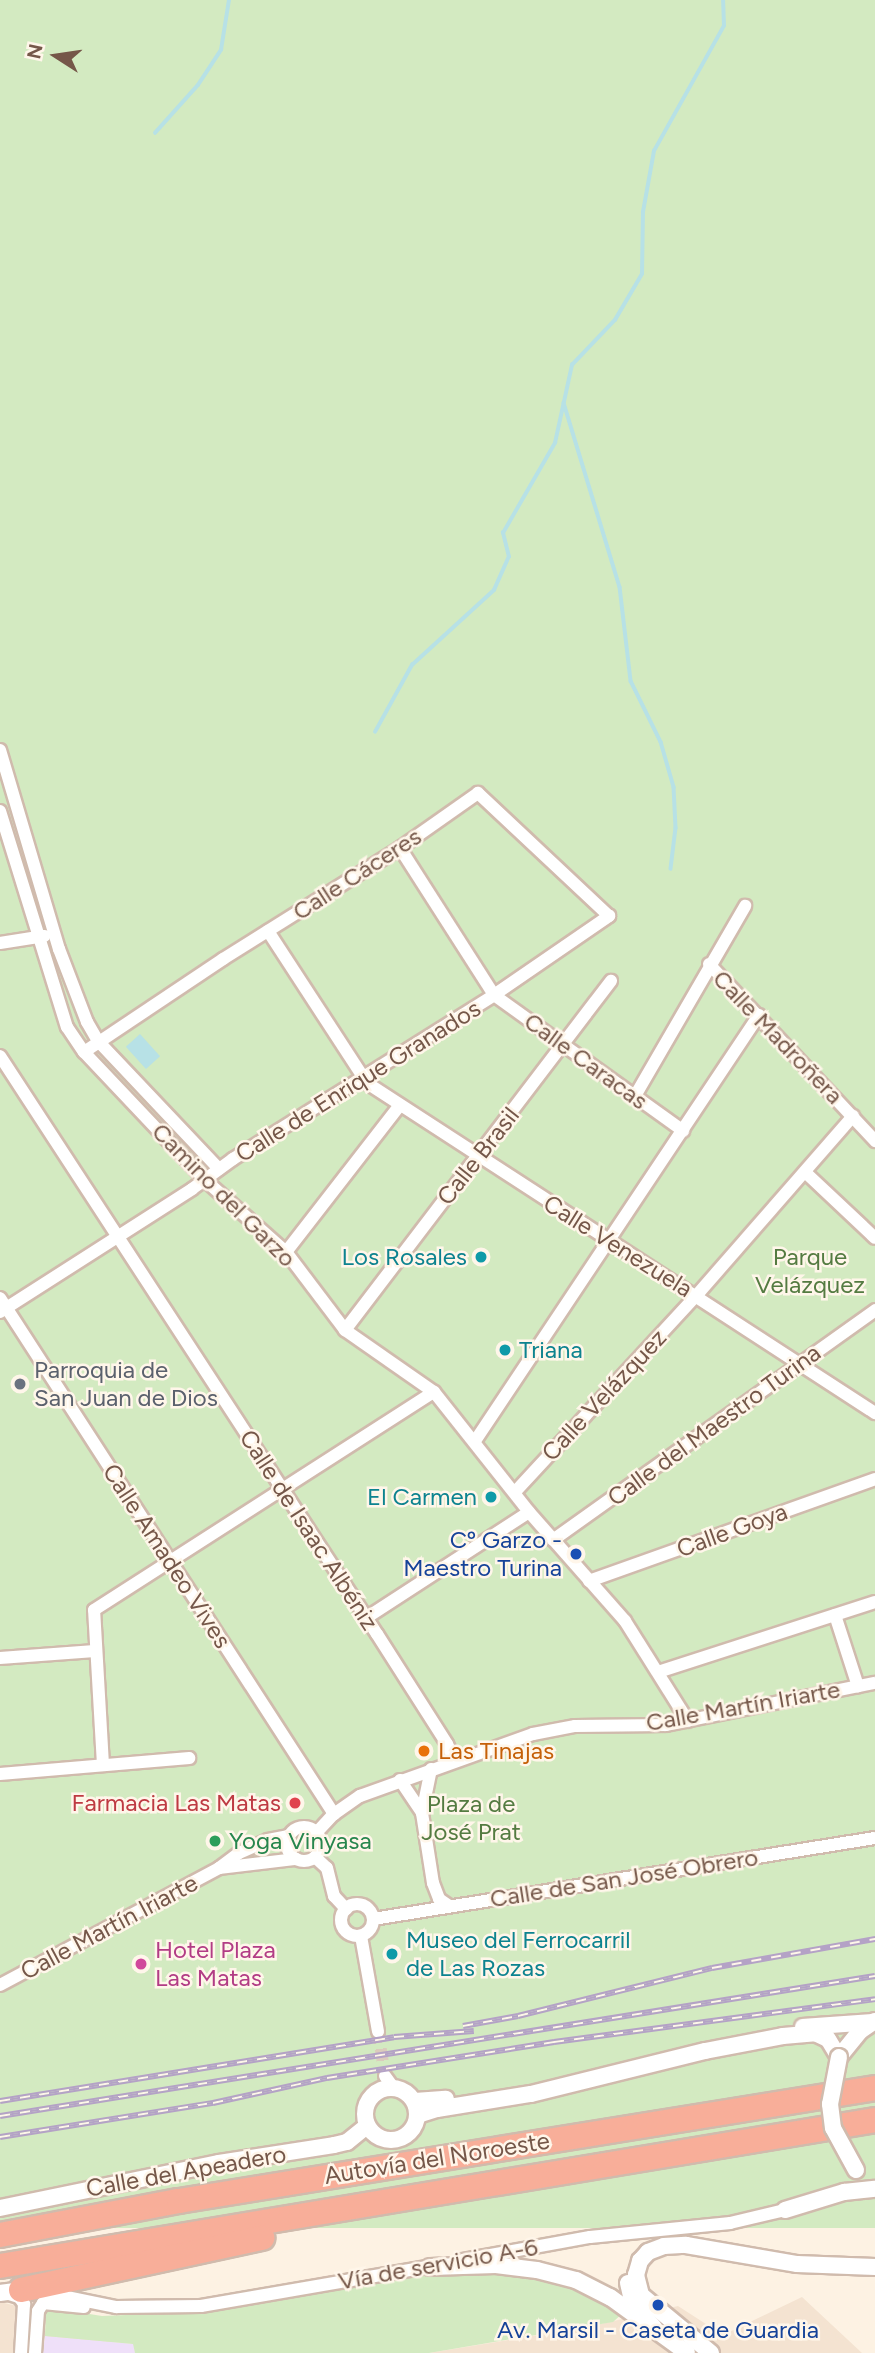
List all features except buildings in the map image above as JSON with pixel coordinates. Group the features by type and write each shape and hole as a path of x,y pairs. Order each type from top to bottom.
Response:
{"highway":[{"name":"Autovía del Noroeste","path":"0,2235 179,2201 875,2088"},
{"name":"Autovía del Noroeste","path":"0,2266 875,2120"},
{"path":"7,2292 273,2235 537,2190 733,2143"}],"street":[{"name":"Camino del Garzo","path":"0,750 54,933 87,1022 98,1041 219,1169"},
{"name":"Calle Cáceres","path":"84,1052 400,848 478,793 609,916"},
{"name":"Camino del Garzo","path":"0,811 67,1027 84,1052 205,1180 286,1252 345,1330 434,1392 529,1512 625,1621 688,1721"},
{"name":"Calle Caracas","path":"400,848 494,995 683,1131"},
{"path":"635,1096 745,906"},
{"name":"Calle de Enrique Granados","path":"2,1306 119,1236 219,1169 494,995 609,916"},
{"path":"268,931 361,1078"},
{"path":"0,943 54,933"},
{"name":"Calle Madroñera","path":"709,964 875,1141"},
{"name":"Calle Brasil","path":"345,1330 611,982"},
{"path":"475,1441 759,1015"},
{"name":"Calle de Isaac Albéniz","path":"0,1056 366,1618 447,1744 454,1760"},
{"name":"Calle Venezuela","path":"361,1078 875,1413"},
{"path":"286,1252 400,1105"},
{"name":"Calle Velázquez","path":"515,1492 696,1296 853,1116"},
{"path":"805,1172 875,1238"},
{"name":"Calle Amadeo Vives","path":"2,1306 334,1814"},
{"name":"Calle del Maestro Turina","path":"553,1540 875,1310"},
{"path":"103,1765 94,1610 434,1392"},
{"name":"Calle Goya","path":"589,1581 875,1479"},
{"path":"366,1618 529,1512"},
{"path":"659,1672 875,1602"},
{"name":"Calle Martín Iriarte","path":"835,1615 859,1686"},
{"path":"0,1658 95,1651"},
{"name":"Calle Martín Iriarte","path":"317,1832 334,1814 360,1796 518,1738 575,1726 666,1725 875,1683"},
{"path":"0,1774 189,1758"},
{"path":"427,1908 432,1900 433,1884 422,1813 431,1769"},
{"path":"400,1780 422,1813"},
{"path":"305,1826 317,1832 321,1844 315,1857 306,1861 296,1859 287,1849 288,1836 298,1827 305,1826"},
{"name":"Calle Martín Iriarte","path":"0,1985 219,1868 239,1853 268,1840 288,1836"},
{"name":"Calle de San José Obrero","path":"373,1919 427,1908 875,1838"},
{"path":"315,1857 327,1868 334,1896 345,1909"},
{"name":"Calle Martín Iriarte","path":"219,1868 296,1859"},
{"path":"433,1884 439,1899 448,1905"},
{"path":"363,1905 373,1919 370,1929 361,1936 354,1936 343,1928 341,1921 345,1909 363,1905"},
{"path":"361,1936 378,2031"},
{"path":"875,2022 849,2043 839,2057 832,2080 830,2104 833,2128 856,2170 875,2183"},
{"path":"416,2108 500,2095 608,2071 741,2036 800,2027 875,2022"},
{"path":"416,2108 437,2109 569,2086 705,2051 783,2036 815,2033 828,2039 839,2057"},
{"path":"387,2088 405,2091 416,2108 415,2126 397,2140 385,2140 374,2135 367,2126 366,2104 387,2088"},
{"name":"Calle del Apeadero","path":"0,2208 219,2164 334,2145 347,2142 367,2126"},
{"name":"Vía de servicio A-6","path":"7,2292 116,2306 201,2306 590,2237 730,2223 844,2192 875,2189"},
{"path":"654,2327 633,2304 628,2288 634,2258 654,2242 687,2238 799,2258 875,2256"},
{"path":"711,2353 646,2302 637,2285 636,2275 640,2261 648,2252 664,2246 686,2245 797,2264 875,2264"},
{"path":"430,2266 496,2265 537,2270 576,2280 610,2297 687,2353"},
{"path":"7,2292 19,2297 24,2304 21,2353"},
{"path":"35,2353 38,2311 43,2303 116,2306"}],"shaded area":[{"path":"802,2297 862,2353 429,2353 588,2327 678,2306 723,2335"},
{"path":"0,2302 46,2313 135,2353 0,2353"},
{"path":"45,2336 134,2344 135,2353 43,2353"}],"green space":[{"path":"0,0 875,0 875,2228 0,2228"},
{"path":"446,2271 513,2271 550,2277 595,2295 623,2313 613,2322 429,2353 135,2353 133,2344 45,2336 46,2313 52,2308 102,2316 198,2312"}],"water":[{"path":"140,1034 160,1056 146,1069 126,1047"}],"waterway":[{"path":"155,133 198,85 221,50 229,0"},
{"path":"375,732 412,665 494,590 509,557 503,533 555,443 572,365 615,320 642,274 643,212 654,151 724,26 723,0"},
{"path":"564,403 620,587 631,681 661,742 674,787 676,828 671,869"}],"tunnel":[{"path":"378,2031 385,2076"}],"railway":[{"path":"463,2026 518,2016 712,1968 875,1939"},
{"path":"0,2116 875,1976"},
{"path":"0,2137 213,2103 327,2078 554,2042 875,1999"},
{"path":"0,2101 394,2037 474,2031"}],"place":[{"name":"Los Rosales","path":"481,1257"},
{"name":"Triana","path":"505,1350"},
{"name":"Parroquia de San Juan de Dios","path":"20,1384"},
{"name":"El Carmen","path":"491,1497"},
{"name":"Cº Garzo - Maestro Turina","path":"576,1554"},
{"name":"Las Tinajas","path":"424,1751"},
{"name":"Farmacia Las Matas","path":"295,1803"},
{"name":"Yoga Vinyasa","path":"215,1841"},
{"name":"Museo del Ferrocarril de Las Rozas","path":"392,1954"},
{"name":"Hotel Plaza Las Matas","path":"141,1964"},
{"name":"Av. Marsil - Caseta de Guardia","path":"658,2305"}],"park label":[{"name":"Parque Velázquez","path":"810,1271"},
{"name":"Plaza de José Prat","path":"471,1818"}]}
